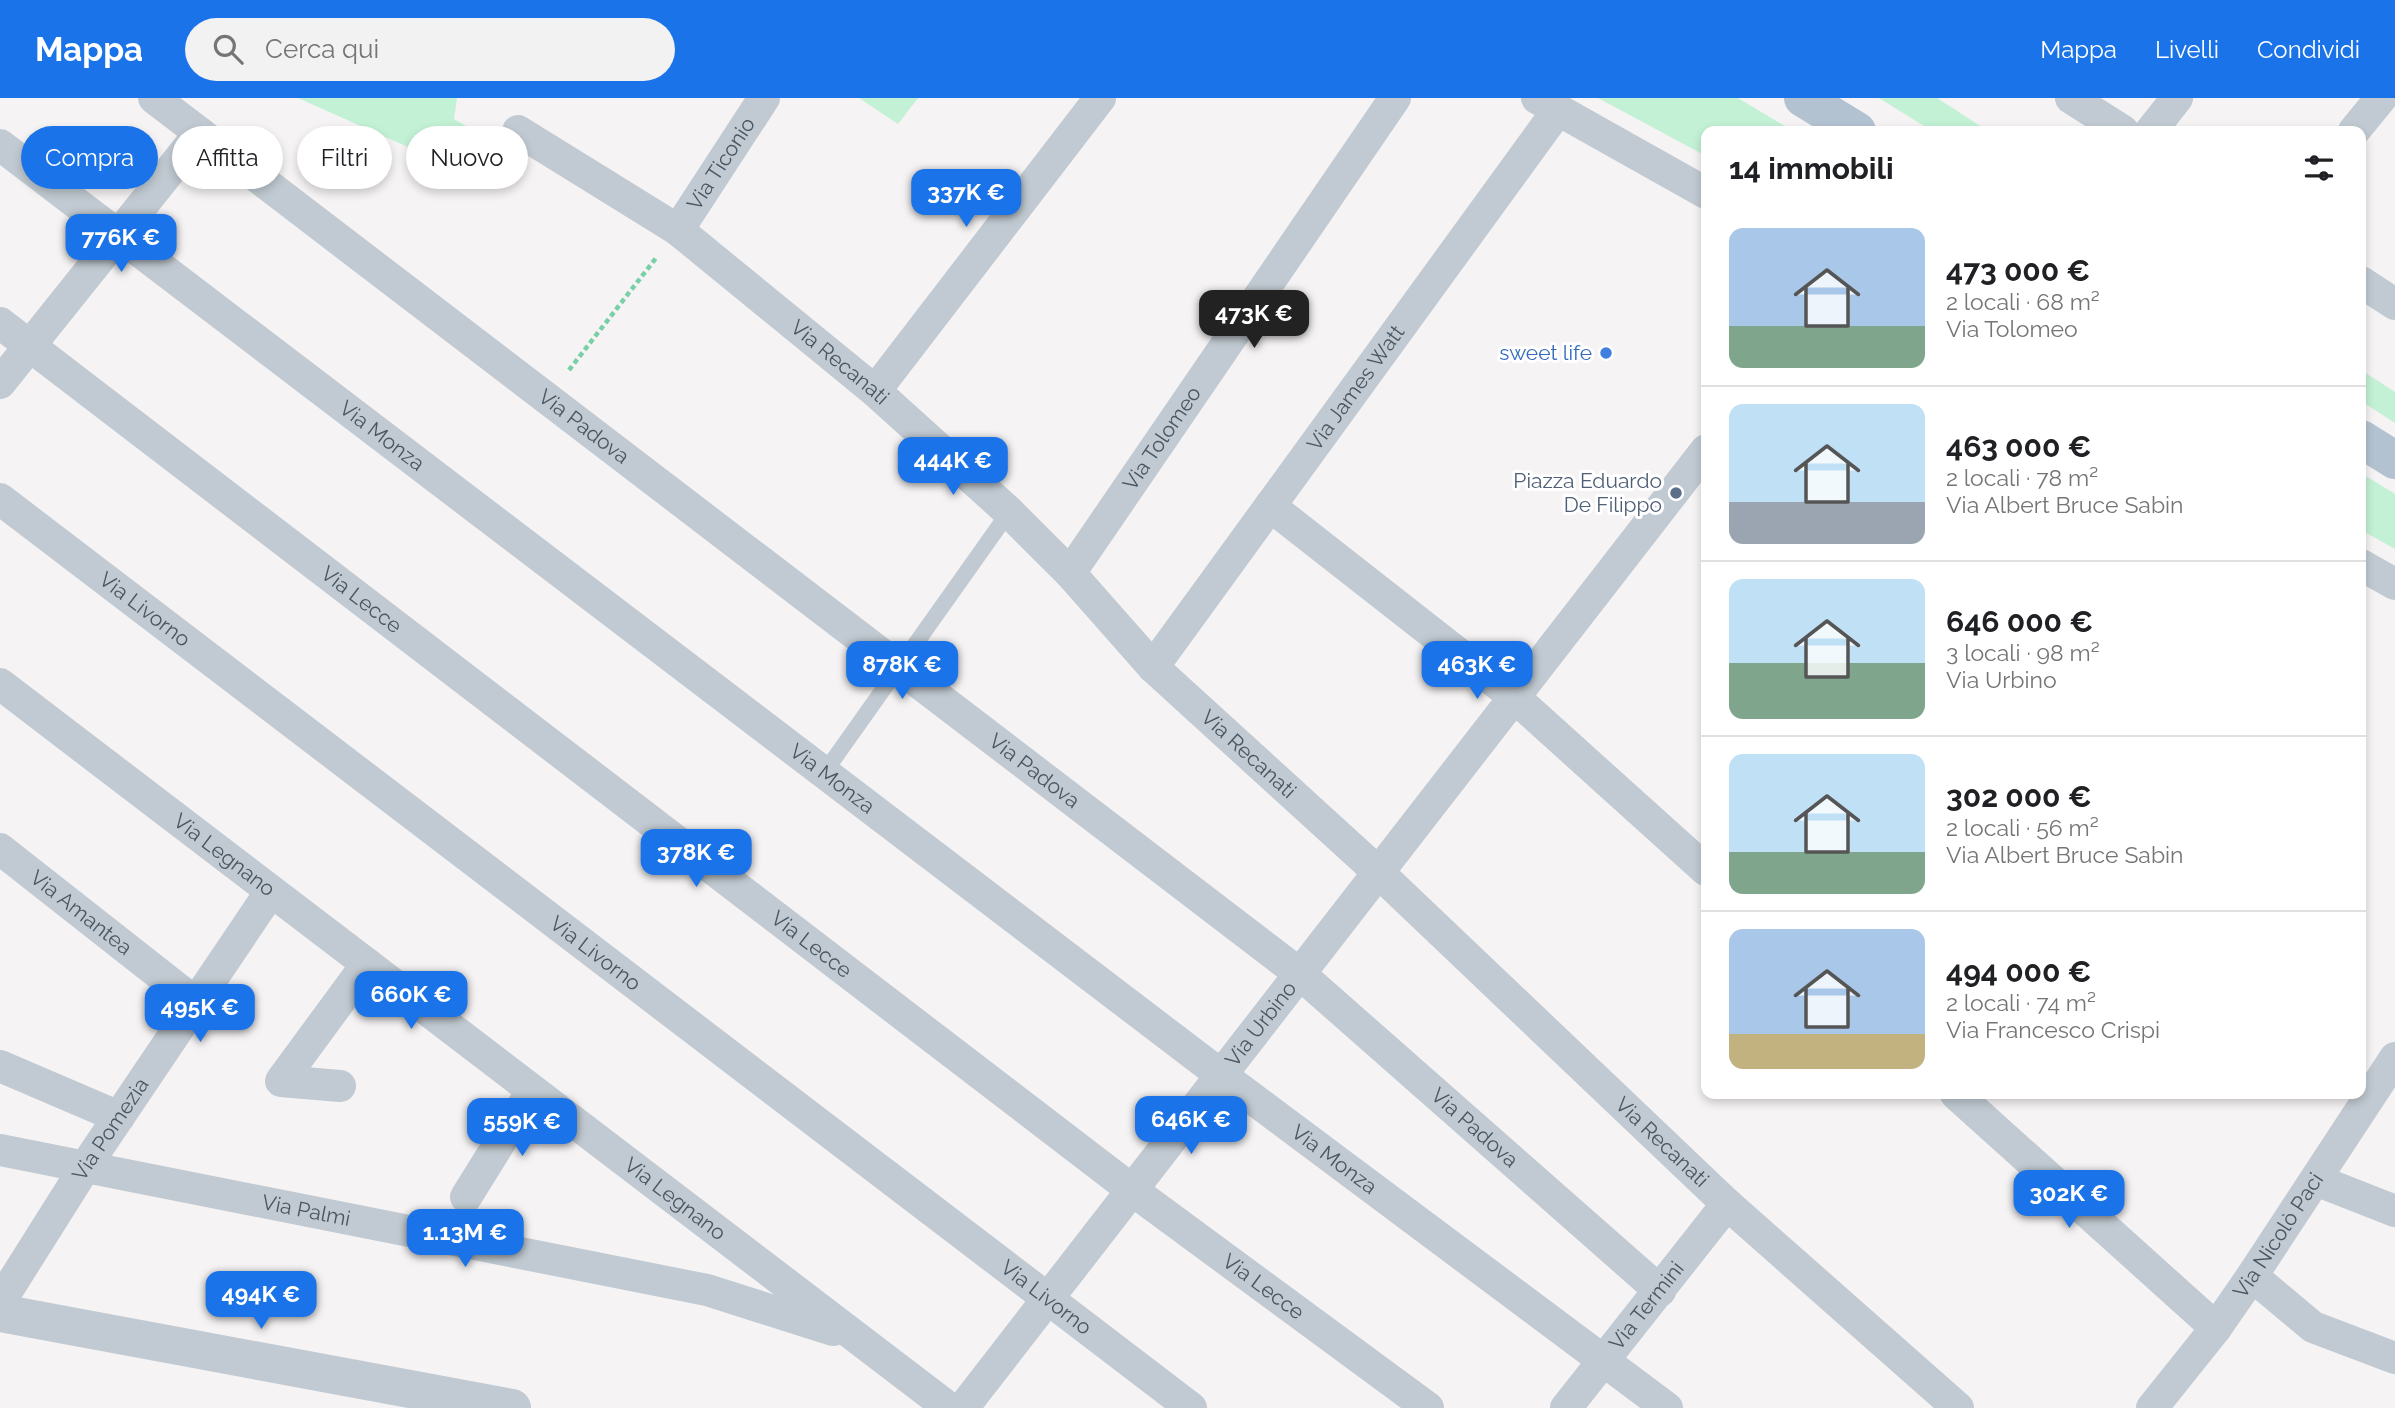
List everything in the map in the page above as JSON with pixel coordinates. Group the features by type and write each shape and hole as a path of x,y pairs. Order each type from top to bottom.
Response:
{"main road":[{"path":"1803,98 1849,126"},
{"path":"2366,442 2395,460"}],"street":[{"name":"Via Padova","path":"154,98 192,126"},
{"name":"Via Ticonio","path":"678,230 764,98"},
{"path":"875,391 1100,98"},
{"name":"Via Tolomeo","path":"1070,573 1395,98"},
{"path":"2071,98 2115,126"},
{"path":"2155,126 2177,98"},
{"path":"2358,126 2381,98"},
{"path":"1548,104 1701,191"},
{"name":"Via James Watt","path":"1153,667 1270,506 1548,104"},
{"name":"Via Recanati","path":"528,138 678,230 875,391 1009,512 1070,573 1153,667 1378,872 1727,1204 1958,1408"},
{"name":"Via Monza","path":"0,145 1221,1075 1667,1408"},
{"path":"0,383 172,169"},
{"name":"Via Padova","path":"274,189 1300,974 1660,1291"},
{"path":"2366,285 2395,304"},
{"name":"Via Lecce","path":"0,323 1132,1190 1428,1408"},
{"name":"Via Urbino","path":"963,1408 1701,457"},
{"name":"Via Livorno","path":"0,499 1191,1408"},
{"path":"1270,506 1514,697 1701,865"},
{"path":"2366,568 2395,584"},
{"name":"Via Legnano","path":"0,684 948,1408"},
{"name":"Via Amantea","path":"0,849 196,1003"},
{"name":"Via Pomezia","path":"0,1302 85,1167 271,891"},
{"path":"340,1086 281,1082 367,964"},
{"name":"Via Nicolò Paci","path":"2152,1408 2216,1328 2395,1058"},
{"path":"0,1066 119,1117"},
{"path":"466,1198 532,1091"},
{"path":"1962,1099 2216,1328"},
{"name":"Via Palmi","path":"0,1150 707,1290 853,1337"},
{"path":"2316,1180 2395,1212"},
{"name":"Via Termini","path":"1566,1408 1727,1204"},
{"path":"2252,1276 2313,1327 2395,1358"},
{"path":"0,1313 512,1408"}],"lane":[{"path":"824,773 1009,512"}],"path":[{"path":"546,398 678,230"}],"green space":[{"path":"298,98 457,98 454,119 466,126 406,126 406,146 392,140 392,126 361,126"},
{"path":"859,98 918,98 898,124"},
{"path":"1598,98 1738,98 1785,126 1701,126 1701,153"},
{"path":"1879,98 1937,98 1980,126 1924,126"},
{"path":"2366,373 2395,392 2395,423 2366,404"},
{"path":"2366,476 2395,494 2395,549 2366,533"}],"place":[{"name":"sweet life","path":"1606,353"},
{"name":"Piazza Eduardo De Filippo","path":"1676,493"}]}
